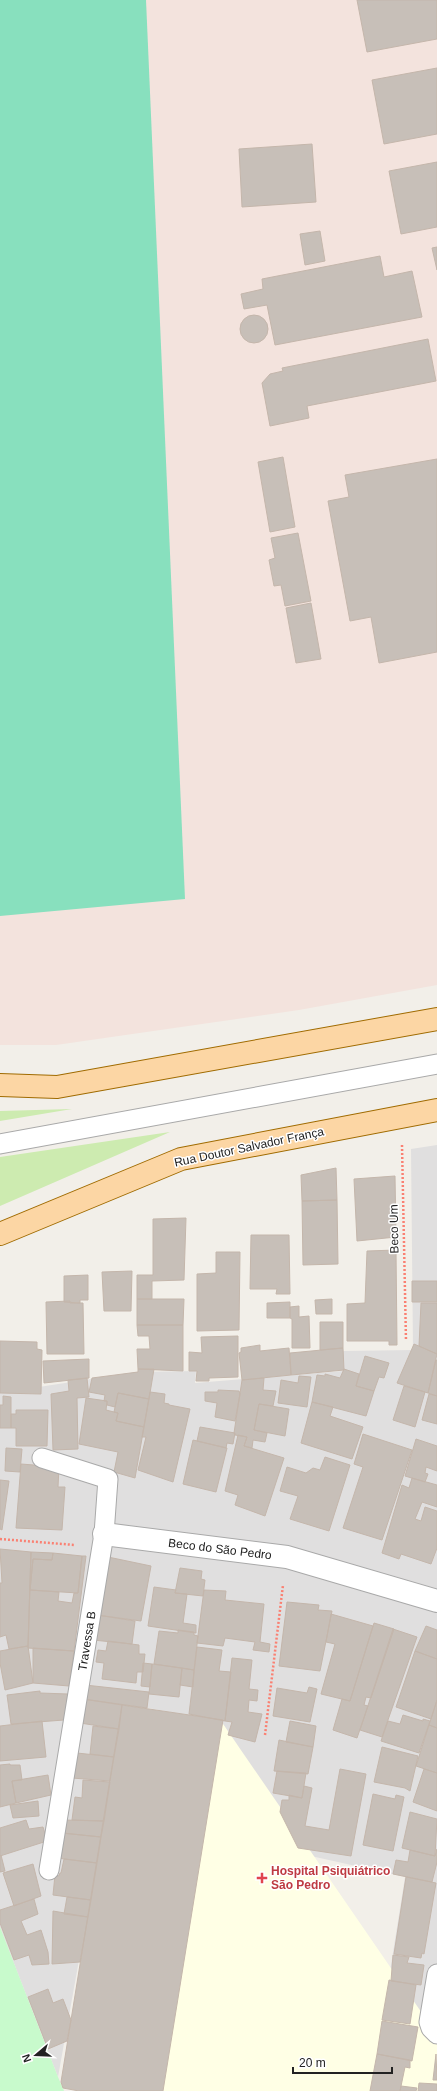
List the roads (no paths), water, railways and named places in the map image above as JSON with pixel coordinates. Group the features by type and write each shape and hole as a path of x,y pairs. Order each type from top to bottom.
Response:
{"main road":[{"path":"0,1085 57,1088 437,1019"},
{"name":"Rua Doutor Salvador França","path":"0,1234 181,1159 437,1110"}],"street":[{"name":"Beco do São Pedro","path":"104,1534 287,1557 437,1601"}],"lane":[{"path":"0,1144 437,1064"},
{"name":"Travessa B","path":"42,1458 108,1479 104,1534 49,1870"},
{"path":"437,1974 429,2022 431,2028 437,2034"}],"place":[{"name":"Hospital Psiquiátrico São Pedro","path":"262,1878"}]}
